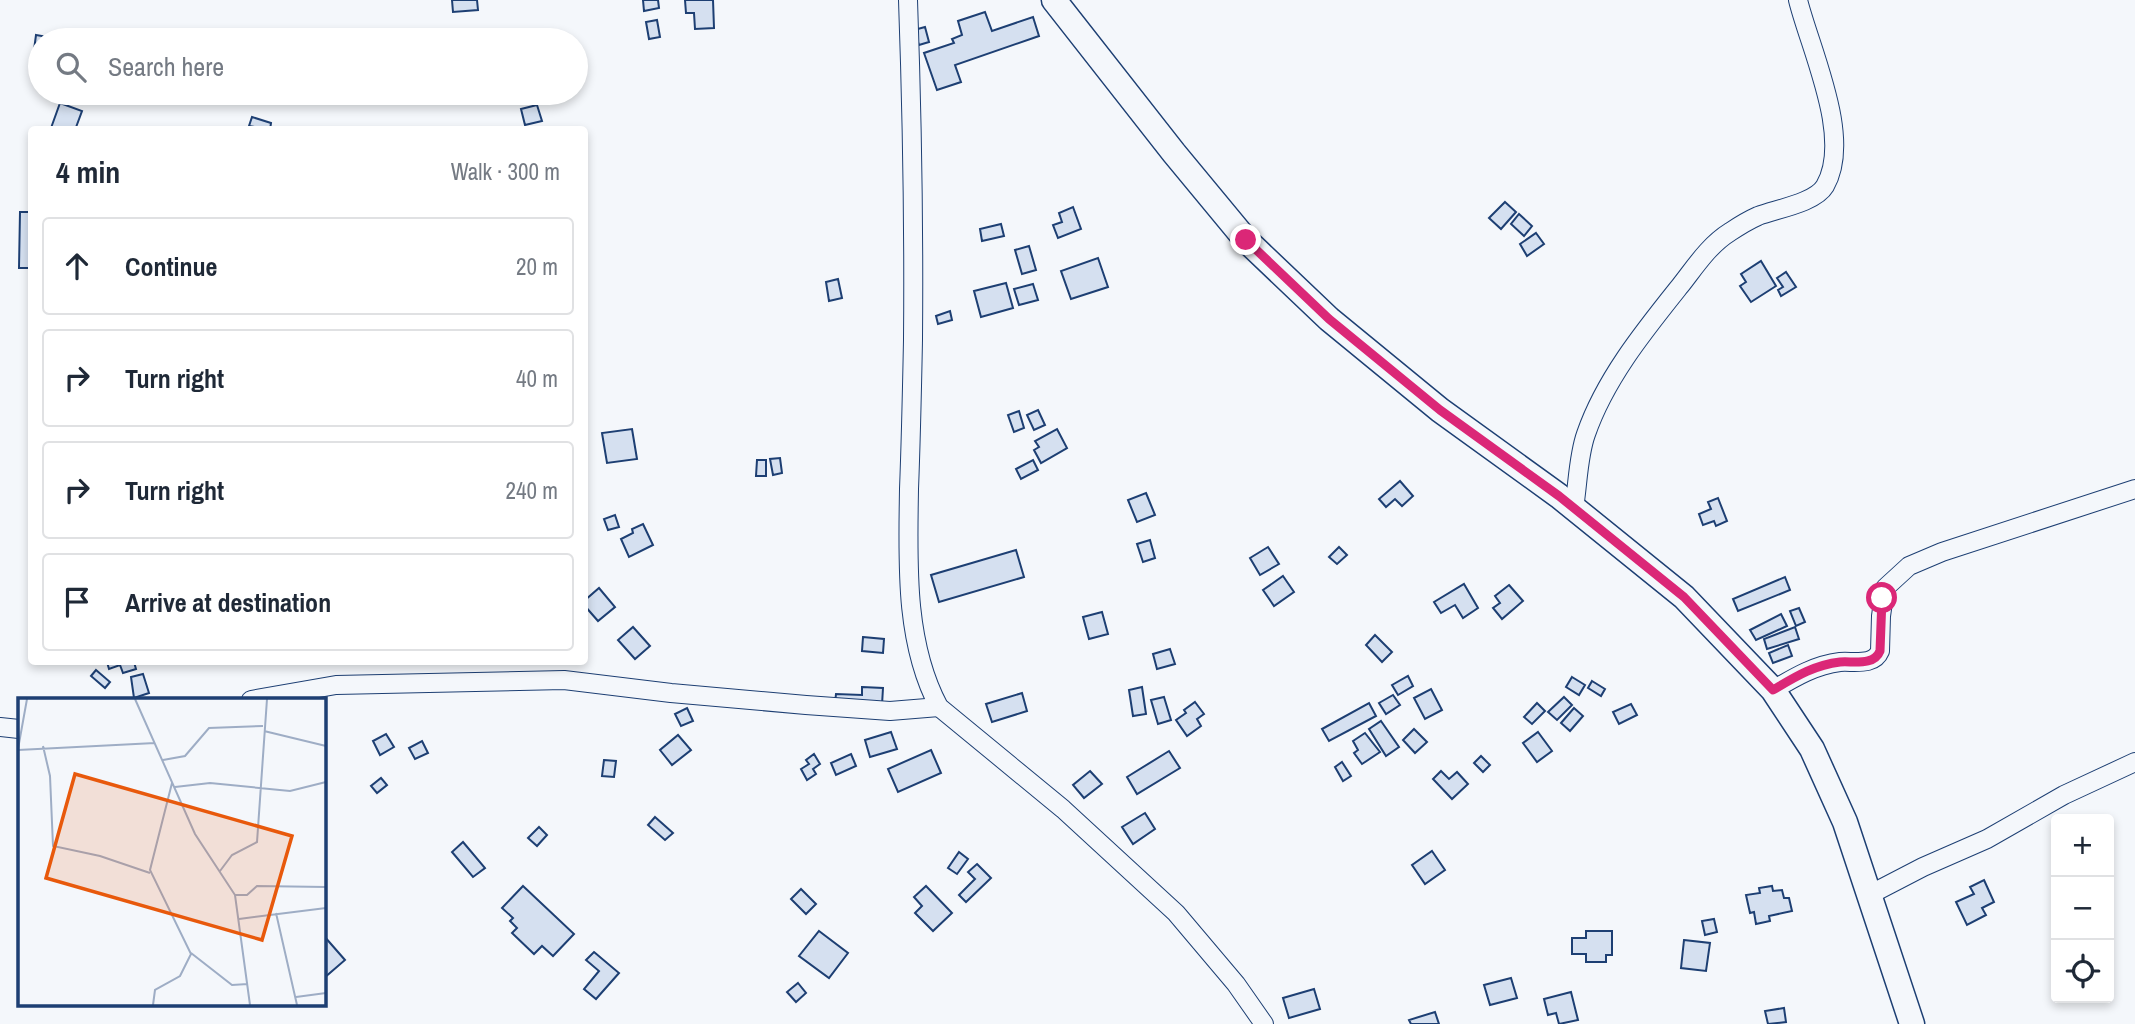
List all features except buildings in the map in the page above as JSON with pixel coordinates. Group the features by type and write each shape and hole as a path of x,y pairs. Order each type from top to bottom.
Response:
{"street":[{"path":"908,0 912,108 913,326 908,561 914,621 927,684 939,707 1063,809 1176,913 1236,984 1264,1024"},
{"path":"1054,0 1246,240 1329,319 1430,402 1574,508 1684,597 1773,690 1812,748 1845,822 1912,1024"},
{"path":"1574,508 1585,437 1593,415 1641,335 1711,248 1729,232 1755,218 1801,202 1825,187 1834,145 1832,117 1798,0"},
{"path":"1773,690 1814,667 1838,662 1873,660 1878,657 1885,588 1909,566 1942,552 2135,489"},
{"path":"262,698 336,685 564,680 806,705 890,710 939,707"},
{"path":"0,727 18,729"},
{"path":"1869,895 1923,867 1987,839 2064,795 2135,762"}],"route":[{"path":"1246,240 1329,319 1440,410 1559,496 1684,597 1773,690 1814,667 1838,662 1873,660 1878,657 1882,598"}]}
